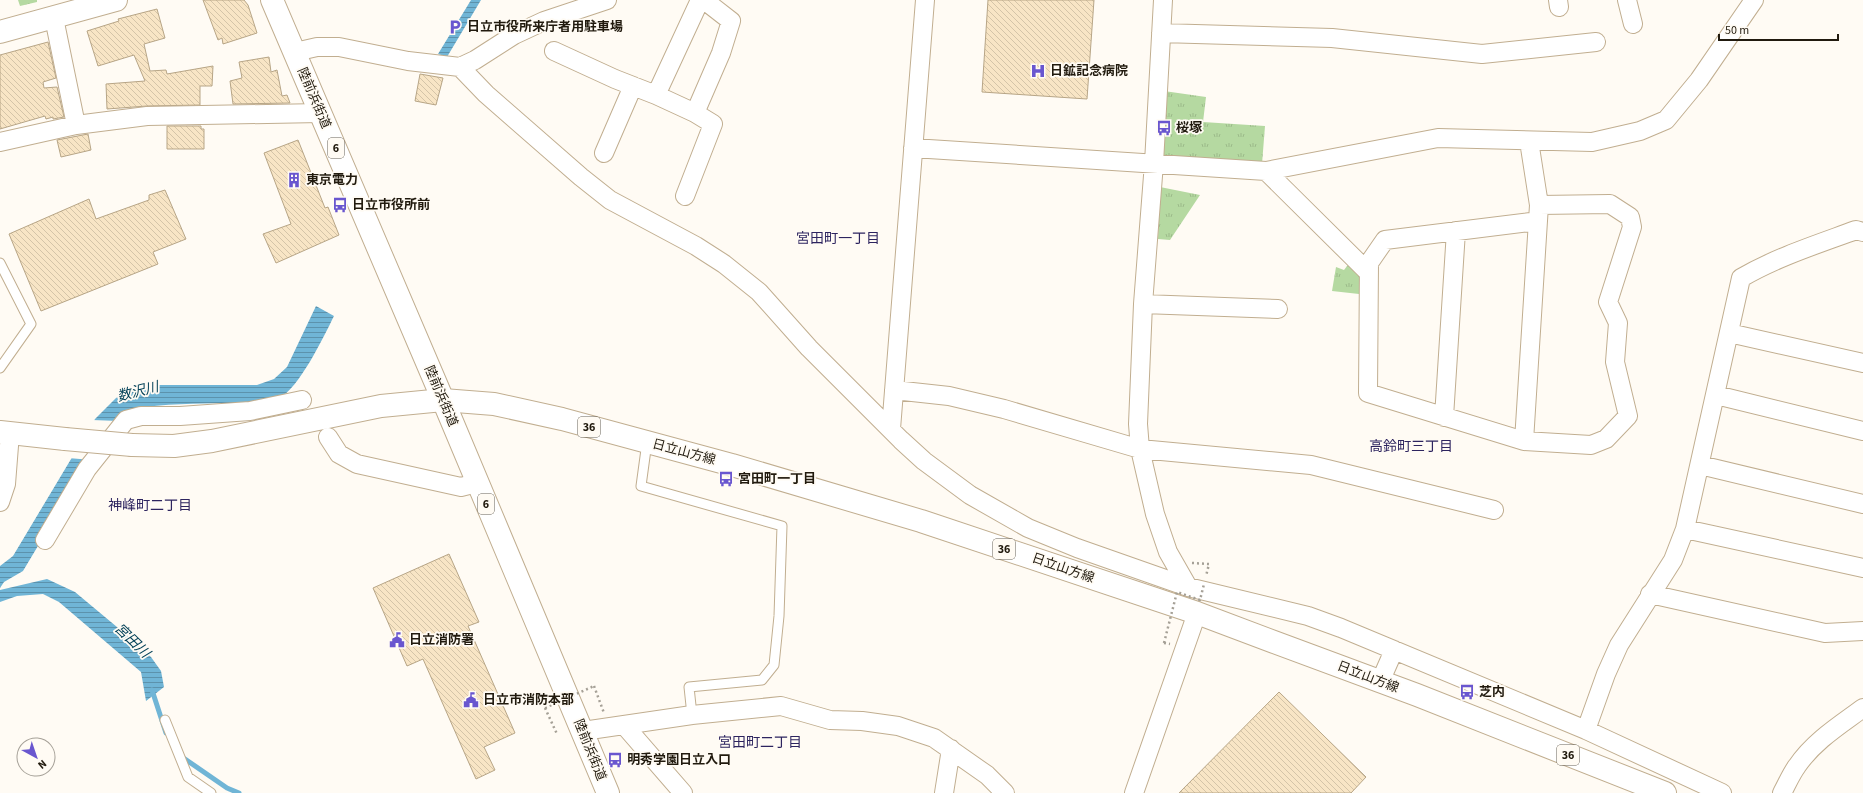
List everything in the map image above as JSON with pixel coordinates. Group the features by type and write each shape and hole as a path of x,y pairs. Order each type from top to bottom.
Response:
{"main road":[{"path":"0,32 52,9 116,0"},
{"name":"陸前浜街道","path":"272,0 443,400 608,793"},
{"name":"日立山方線","path":"5,432 132,445 174,446 212,441 381,406 443,400 494,404 562,419 732,465 920,521 1196,613 1380,682 1653,791"}],"street":[{"path":"295,52 317,47 339,47 408,61 460,67 475,60 514,35 544,21 607,0"},
{"path":"656,95 700,0"},
{"path":"695,114 721,53 731,21 704,0"},
{"path":"891,429 925,0"},
{"path":"1163,0 1154,163 1143,304 1138,424 1140,449 1148,491 1163,540 1172,560 1190,588"},
{"path":"1627,0 1633,24"},
{"path":"913,148 1266,171 1438,138 1592,142 1640,131 1666,120 1699,80 1754,0"},
{"path":"52,9 76,125"},
{"path":"1161,33 1332,38 1482,54 1596,42"},
{"path":"554,51 656,95 713,124 685,196"},
{"path":"460,67 486,94 581,177 610,200 696,246 745,279 759,292 842,382 924,461 970,495 1028,528 1077,548 1190,588 1308,616 1341,628 1586,730 1722,793"},
{"path":"604,153 633,86"},
{"path":"0,142 76,125 147,116 321,113"},
{"path":"1524,441 1539,213 1529,141"},
{"path":"1266,171 1369,273"},
{"path":"1610,204 1630,217 1632,227 1608,302 1618,323 1615,362 1628,416 1606,439 1591,445 1524,441 1368,393 1369,263 1385,240 1456,231 1539,213 1610,204"},
{"path":"1586,730 1606,674 1619,645 1673,560 1685,529 1741,278 1753,271 1800,251 1856,230 1863,232"},
{"path":"1444,417 1456,231"},
{"path":"1143,304 1278,309"},
{"path":"1729,333 1863,363"},
{"path":"894,390 949,396 1004,408 1140,449 1311,465 1494,510"},
{"path":"1716,395 1863,431"},
{"path":"45,540 87,469 126,420 141,416 180,416 250,411 302,400"},
{"path":"0,502 6,484 5,432"},
{"path":"328,437 339,454 356,464 461,487 477,483"},
{"path":"1700,464 1863,504"},
{"path":"1685,529 1863,568"},
{"path":"1650,594 1825,633 1863,631"},
{"path":"1134,793 1196,613"},
{"path":"1380,682 1394,650"},
{"path":"583,731 692,715 781,706 830,720 862,721 898,726 934,738 987,775 1005,793"},
{"path":"1782,793 1796,766 1807,753 1828,734 1863,708"},
{"path":"624,725 683,793"},
{"path":"944,793 951,749"}],"lane":[{"path":"0,263 31,324 0,368"},
{"path":"647,442 641,486 782,526 779,616 774,665 762,680 689,687 692,715"},
{"path":"165,720 188,777 211,793"}],"path":[{"path":"1190,588 1200,600 1190,588"},
{"path":"1164,643 1190,588"},
{"path":"557,734 545,708 594,686 604,713"}],"green space":[{"path":"18,0 37,0 37,2 20,6"},
{"path":"1164,91 1206,97 1203,122 1265,126 1262,164 1162,158"},
{"path":"1160,187 1200,195 1170,240 1158,239"},
{"path":"1353,258 1368,295 1332,291 1336,267 1344,270"}],"water":[{"path":"471,0 481,0 447,57 438,54"},
{"name":"数沢川","path":"316,306 334,316 303,373 287,393 273,401 260,403 180,404 133,409 84,469 23,571 4,582 0,588 0,566 13,556 95,419 116,398 134,390 158,385 257,385 274,379 287,367"},
{"path":"47,579 75,592 135,642 151,657 161,671 164,687 146,701 141,672 59,602 43,594 17,596 0,602 0,590"}],"pier":[{"path":"92,420 119,421 92,460 68,458"}],"building":[{"path":"203,0 244,0 248,5 257,33 223,44 222,38 218,40"},
{"path":"988,0 1094,0 1087,99 982,92"},
{"path":"157,9 165,38 144,44 150,71 166,70 167,74 213,66 212,86 200,86 200,105 147,106 107,109 106,84 145,81 134,55 98,66 87,31 119,21 118,19"},
{"path":"48,42 56,78 43,82 44,88 57,87 64,117 53,119 53,117 46,119 45,116 0,129 0,55"},
{"path":"269,57 271,72 277,70 282,96 287,95 290,103 233,104 230,81 242,78 239,62"},
{"path":"420,74 443,78 436,105 415,101"},
{"path":"167,126 201,126 201,129 204,129 204,149 167,149"},
{"path":"88,134 91,150 61,157 57,140"},
{"name":"東京電力","path":"298,140 325,208 328,207 339,235 276,263 263,234 291,224 264,153"},
{"path":"165,190 186,239 153,252 158,264 41,311 9,234 89,199 96,219 149,200 149,195"},
{"name":"日立市消防本部","path":"449,554 479,622 468,626 515,733 484,747 495,770 476,779 423,659 407,666 373,588"},
{"path":"1279,692 1366,777 1351,793 1179,793"}],"waterway":[{"name":"宮田川","path":"152,690 166,733"},
{"name":"宮田川","path":"182,757 227,788 239,793"}],"place":[{"name":"日立市役所来庁者用駐車場","path":"455,27"},
{"name":"日鉱記念病院","path":"1038,71"},
{"name":"桜塚","path":"1164,128"},
{"name":"東京電力","path":"294,180"},
{"name":"日立市役所前","path":"340,205"},
{"name":"宮田町一丁目","path":"726,479"},
{"name":"日立消防署","path":"397,640"},
{"name":"芝内","path":"1467,692"},
{"name":"日立市消防本部","path":"471,700"},
{"name":"明秀学園日立入口","path":"615,760"}],"district":[{"name":"宮田町一丁目","path":"838,239"},
{"name":"高鈴町三丁目","path":"1411,447"},
{"name":"神峰町二丁目","path":"150,506"},
{"name":"宮田町二丁目","path":"760,743"}]}
